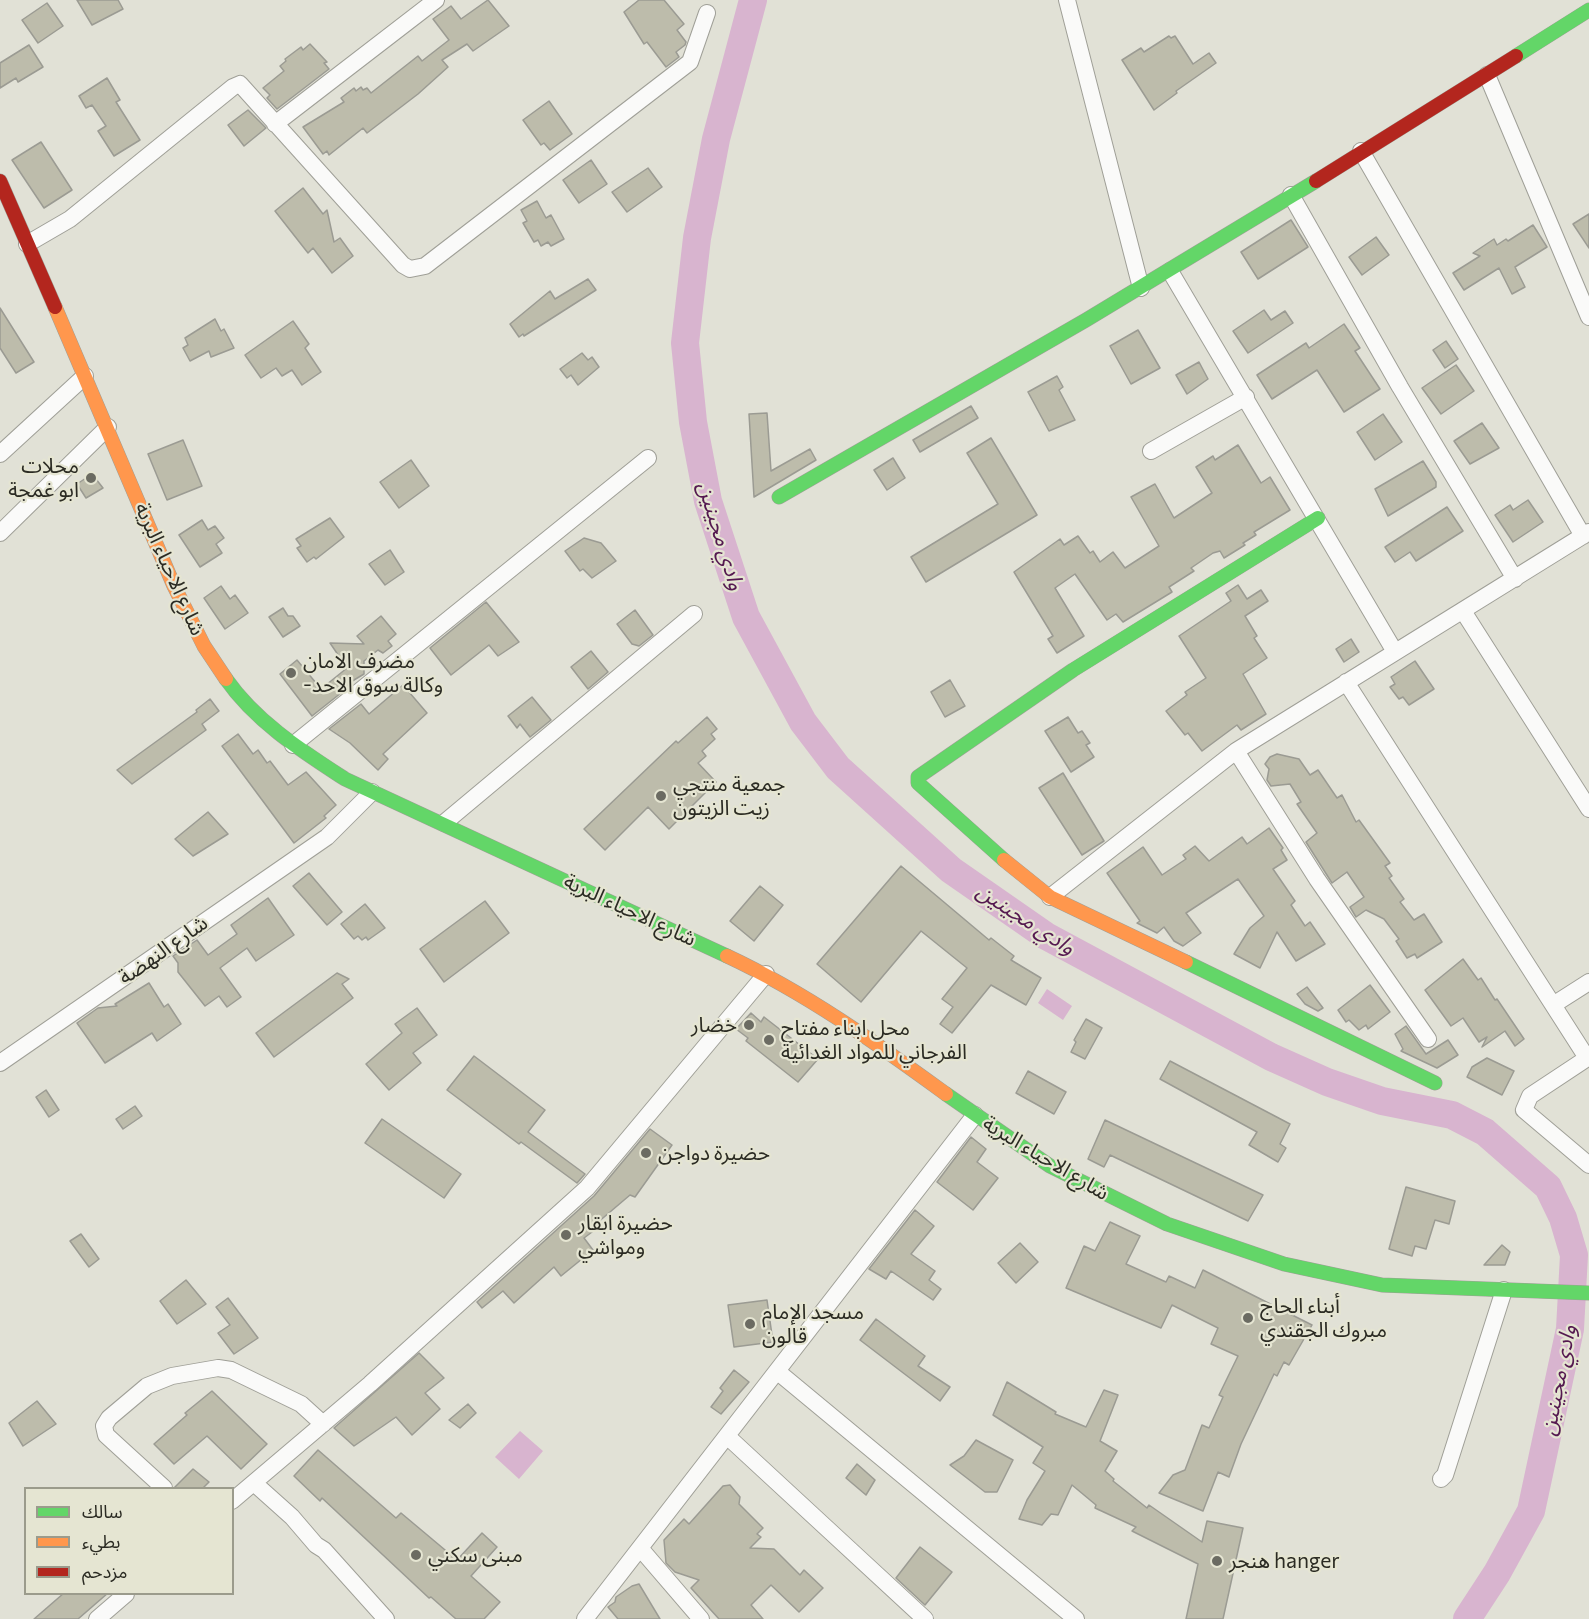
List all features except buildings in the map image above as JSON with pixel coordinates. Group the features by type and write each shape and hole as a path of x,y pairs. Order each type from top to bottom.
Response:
{"main road":[{"path":"779,497 972,388 1170,271 1589,10"},
{"name":"شارع الاحياء البرية","path":"0,181 178,594 204,646 236,693 293,745 345,779 766,974 854,1027 1050,1166 1136,1210 1252,1254 1382,1285 1588,1293"},
{"path":"1318,518 1073,670 918,777 918,783 1026,880 1050,897 1435,1083"}],"street":[{"path":"274,124 436,0"},
{"path":"1067,0 1141,288"},
{"path":"27,244 70,219 233,87 240,84 403,265 416,269 435,260 685,67 690,62 706,14"},
{"path":"1486,75 1589,317"},
{"path":"1050,897 1236,751 1586,534 1361,151"},
{"path":"1292,195 1400,387 1515,579"},
{"path":"1170,271 1318,518 1395,652"},
{"path":"0,454 85,376"},
{"path":"1151,451 1246,397"},
{"path":"0,533 108,428"},
{"path":"293,745 648,458"},
{"path":"1463,611 1589,809"},
{"path":"444,823 694,614"},
{"path":"1346,682 1588,1058 1530,1096 1524,1110 1589,1165"},
{"path":"1236,751 1317,879 1428,1039"},
{"name":"شارع النهضة","path":"0,1063 327,837 372,792"},
{"path":"234,1499 323,1424 587,1188 766,974"},
{"path":"1553,1005 1589,982"},
{"path":"585,1619 728,1437 975,1114"},
{"path":"1441,1479 1445,1475 1504,1290"},
{"path":"163,1487 106,1435 104,1426 109,1418 147,1386 172,1376 218,1368 231,1371 301,1404 323,1424"},
{"path":"777,1372 1076,1619"},
{"path":"728,1437 925,1619"},
{"path":"254,1483 292,1517 386,1619"},
{"path":"640,1548 701,1619"},
{"path":"97,1619 124,1595"}],"shaded area":[{"path":"1047,989 1072,1006 1063,1020 1038,1003"},
{"path":"520,1431 543,1451 519,1479 495,1457"}],"waterway":[{"name":"وادي مجينين","path":"753,0 716,139 697,238 685,343 693,422 708,501 746,617 803,722 838,768 951,870 1046,936 1271,1057 1327,1082 1382,1101 1452,1115 1485,1132 1548,1187 1563,1218 1574,1255 1570,1329 1531,1511 1497,1573 1467,1619"}],"traffic: fast":[{"path":"1516,56 1589,10"},
{"path":"779,497 1086,320 1316,181"},
{"path":"1004,860 918,783 918,777 1073,670 1318,518"},
{"path":"226,679 265,722 345,779 727,956"},
{"path":"1186,962 1435,1083"},
{"path":"946,1094 1050,1166 1167,1224 1284,1264 1382,1285 1589,1293"}],"traffic: slow":[{"path":"55,307 174,586 204,646 226,679"},
{"path":"1004,860 1050,897 1186,962"},
{"path":"727,956 813,1002 946,1094"}],"traffic: jam":[{"path":"1316,181 1516,56"},
{"path":"0,181 55,307"}],"place":[{"name":"محلات ابو غمجة","path":"91,478"},
{"name":"مضرف الامان -وكالة سوق الاحد","path":"291,673"},
{"name":"جمعية منتجي زيت الزيتون","path":"661,796"},
{"name":"خضار","path":"749,1025"},
{"name":"محل ابناء مفتاح الفرجاني للمواد الغدائية","path":"769,1040"},
{"name":"حضيرة دواجن","path":"646,1153"},
{"name":"حضيرة ابقار ومواشي","path":"566,1235"},
{"name":"أبناء الحاج مبروك الجقندي","path":"1248,1318"},
{"name":"مسجد الإمام قالون","path":"750,1324"},
{"name":"مبنى سكني","path":"416,1555"},
{"name":"هنجر hanger","path":"1217,1561"}]}
